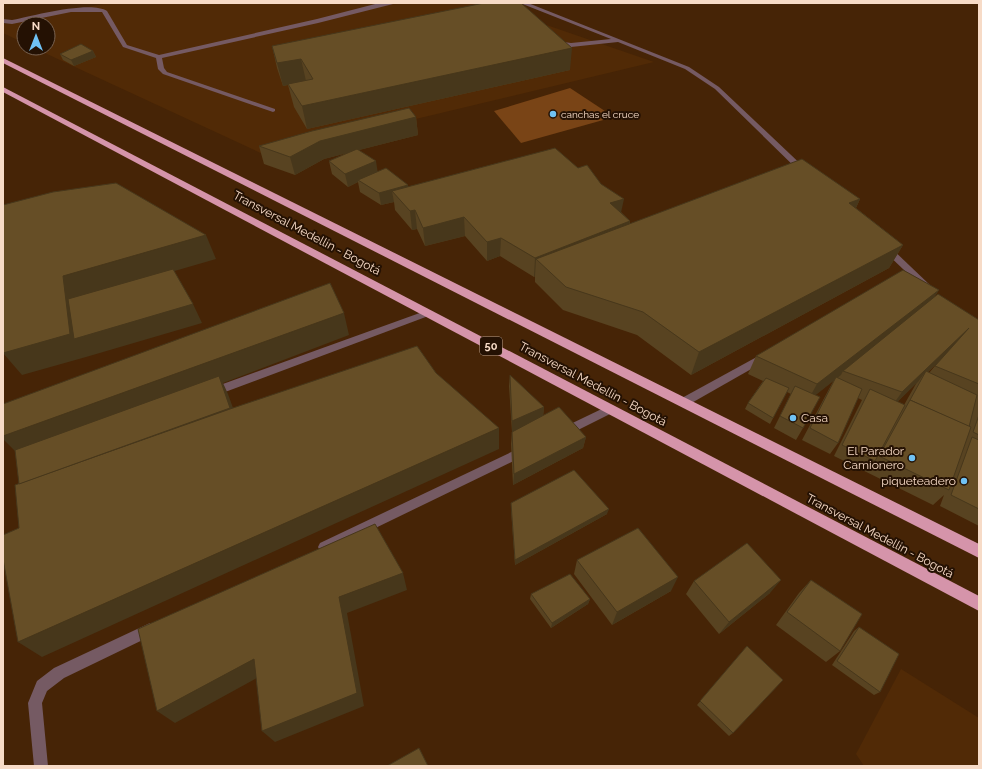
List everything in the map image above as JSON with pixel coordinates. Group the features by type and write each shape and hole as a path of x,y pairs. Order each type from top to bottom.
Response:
{"highway":[{"name":"Transversal Medellin - Bogotá","path":"3,60 979,551"},
{"name":"Transversal Medellin - Bogotá","path":"3,88 979,604"}],"street":[{"path":"3,21 12,22 80,10 95,9 104,11 125,46 159,57 318,21 379,5 394,3"},
{"path":"523,3 688,68 717,88 810,176"},
{"path":"548,39 553,43 571,45 619,40"},
{"path":"159,57 161,68 165,74 273,110"},
{"path":"879,242 909,274 935,295"},
{"path":"207,394 428,312"},
{"path":"684,402 774,351"},
{"path":"555,436 610,408"},
{"path":"316,551 534,446"},
{"path":"41,766 34,703 42,686 59,673 159,625"}],"shaded area":[{"path":"108,3 483,3 654,62 265,155 51,56 56,56 56,16 43,16"},
{"path":"16,21 16,39 3,33 3,24"},
{"name":"canchas el cruce","path":"570,88 614,117 521,143 494,111"},
{"path":"901,669 979,718 979,766 864,766 856,754"}],"building":[{"path":"484,3 521,3 572,48 302,106 288,84 313,79 301,59 277,63 272,46"},
{"path":"81,44 93,51 71,60 60,54"},
{"path":"409,108 416,117 320,141 290,157 259,146 312,131"},
{"path":"555,148 578,168 587,165 601,184 624,199 610,203 630,221 535,258 501,238 487,242 464,217 423,228 415,210 410,211 392,191"},
{"path":"357,149 376,161 345,174 329,161"},
{"path":"802,159 860,199 849,203 903,245 699,352 643,312 566,287 536,259"},
{"path":"386,168 408,185 379,193 358,180"},
{"path":"116,183 206,235 63,276 70,334 3,353 3,205 53,192"},
{"path":"173,269 193,304 74,339 68,299"},
{"path":"903,270 939,290 817,384 756,356"},
{"path":"330,283 344,313 3,436 3,404"},
{"path":"938,294 979,320 979,384 935,366 969,328 902,392 843,371"},
{"path":"417,346 436,373 499,428 18,642 3,559 3,535 19,528 15,485 230,409"},
{"path":"926,371 977,395 969,427 910,400"},
{"path":"510,375 544,407 512,421"},
{"path":"219,376 230,408 19,484 15,450"},
{"path":"836,377 862,389 838,443 810,428"},
{"name":"Casa","path":"766,378 789,388 773,418 748,403"},
{"path":"795,386 820,397 803,428 780,416"},
{"path":"870,389 905,405 875,461 842,445"},
{"path":"910,400 971,427 949,490 879,456"},
{"path":"559,407 586,437 514,474 512,432"},
{"path":"979,415 979,435 973,432"},
{"path":"972,437 979,440 979,509 951,495"},
{"path":"574,470 609,509 515,560 511,503"},
{"path":"375,524 403,573 339,597 357,693 262,731 254,659 157,711 138,629"},
{"path":"638,528 678,577 617,612 577,560"},
{"path":"747,543 781,580 729,622 694,581"},
{"path":"570,574 590,599 552,623 531,594"},
{"path":"811,580 862,614 840,651 787,612"},
{"path":"859,627 899,654 880,692 837,661"},
{"path":"747,646 783,680 733,733 700,701"},
{"path":"419,748 428,766 387,766"}],"place":[{"name":"canchas el cruce","path":"553,114"},
{"name":"Casa","path":"793,418"},
{"name":"El Parador Camionero","path":"912,458"},
{"name":"piqueteadero","path":"964,481"}]}
